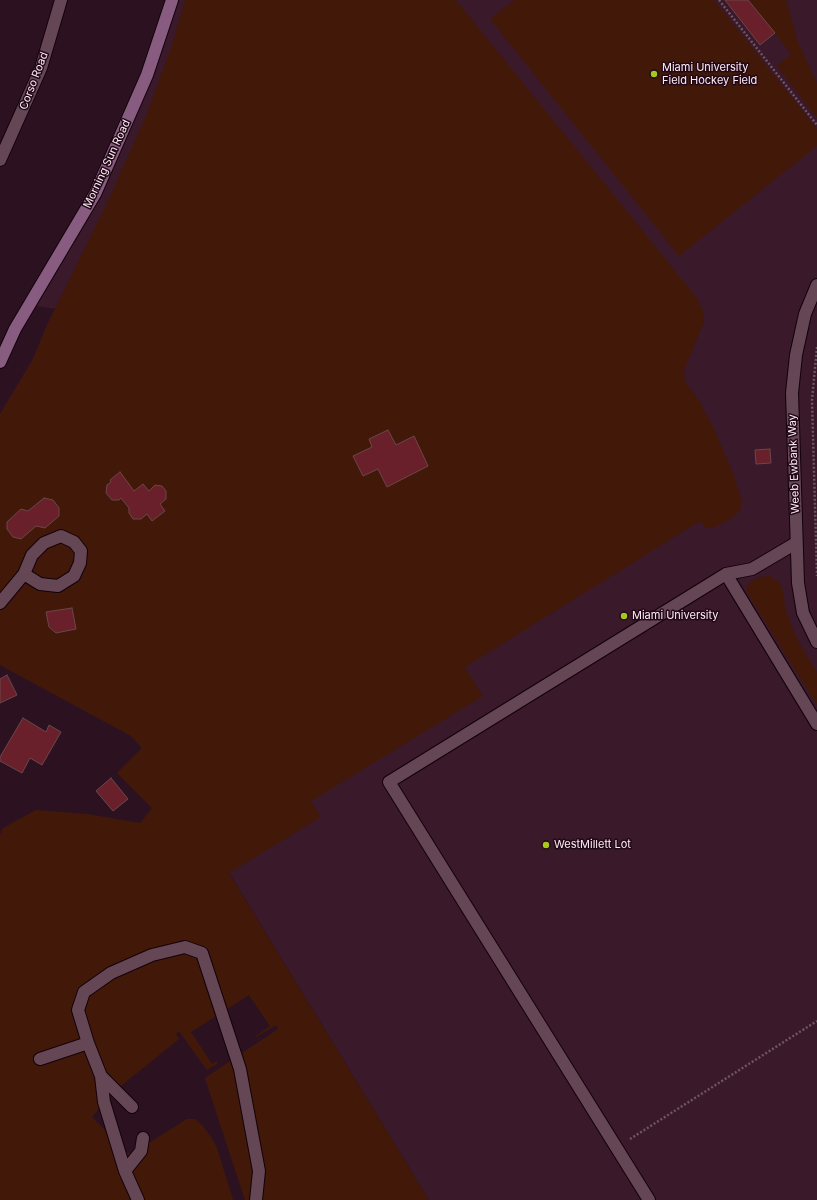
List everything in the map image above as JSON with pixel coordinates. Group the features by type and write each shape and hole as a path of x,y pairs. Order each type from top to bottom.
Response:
{"main road":[{"name":"Morning Sun Road","path":"0,362 15,329 96,194 147,75 172,0"}],"street":[{"name":"Corso Road","path":"0,160 41,68 61,0"},
{"name":"Weeb Ewbank Way","path":"817,285 805,314 796,355 792,393 798,583 803,613 817,642"},
{"path":"0,603 24,574 32,555 44,543 61,536 74,542 81,551 80,563 74,576 58,586 40,584 24,574"},
{"path":"649,1200 390,782 726,574 752,569 796,543"},
{"path":"726,574 817,724"},
{"path":"138,1200 126,1172 104,1102 101,1076 88,1043 78,1010 84,992 112,973 152,955 184,947 202,953 240,1069 259,1171 256,1200"},
{"path":"40,1059 88,1043"},
{"path":"101,1076 132,1107"},
{"path":"126,1172 141,1151 143,1138"}],"path":[{"path":"719,0 817,125"},
{"path":"817,347 812,400 817,576"},
{"path":"616,1148 817,1021"}],"shaded area":[{"name":"Miami University","path":"172,0 817,0 817,1200 429,1200 167,771 649,390 28,305 95,194"},
{"path":"185,0 456,0 697,298 703,311 704,322 684,370 685,381 700,402 716,433 733,473 742,501 740,510 729,520 713,528 705,528 700,521 465,667 483,696 311,801 321,817 229,873 429,1200 245,1200 205,1078 278,1029 276,1025 256,1037 270,1026 249,995 191,1032 212,1064 217,1061 218,1063 207,1070 179,1031 176,1034 179,1039 112,1093 92,1117 126,1152 132,1154 187,1119 195,1119 202,1125 217,1148 233,1200 0,1200 0,835 3,828 36,810 87,814 140,823 152,808 117,773 142,748 131,736 0,665 0,414 33,359 47,325 107,203 146,116 170,51"},
{"name":"Miami University Field Hockey Field","path":"514,0 714,0 817,129 817,146 679,256 490,19"},
{"path":"748,0 786,0 798,42 817,83 817,118 777,66 791,54"},
{"path":"770,576 779,582 782,588 786,610 793,630 817,672 817,705 746,590 749,583 759,577"}],"building":[{"path":"725,0 748,0 775,33 760,45"},
{"path":"388,430 396,445 414,436 428,466 387,487 378,469 363,476 353,456 372,447 369,439"},
{"path":"770,449 771,463 756,464 755,450"},
{"path":"120,472 134,491 143,484 149,491 155,485 162,486 166,491 166,499 160,504 165,511 152,521 147,514 141,519 133,519 129,513 129,508 121,498 119,500 112,500 106,493 107,485 111,482 110,480"},
{"path":"44,498 53,500 59,508 59,516 45,528 36,526 21,539 13,537 7,529 7,522 21,509 28,511"},
{"path":"72,608 76,629 56,633 49,627 46,612"},
{"path":"7,675 17,695 0,703 0,679"},
{"path":"23,718 46,732 49,725 61,732 42,765 30,758 22,773 0,761 0,757"},
{"path":"111,778 128,799 113,811 96,791"}],"place":[{"name":"Miami University Field Hockey Field","path":"654,74"},
{"name":"Miami University","path":"624,616"},
{"name":"WestMillett Lot","path":"546,845"}]}
